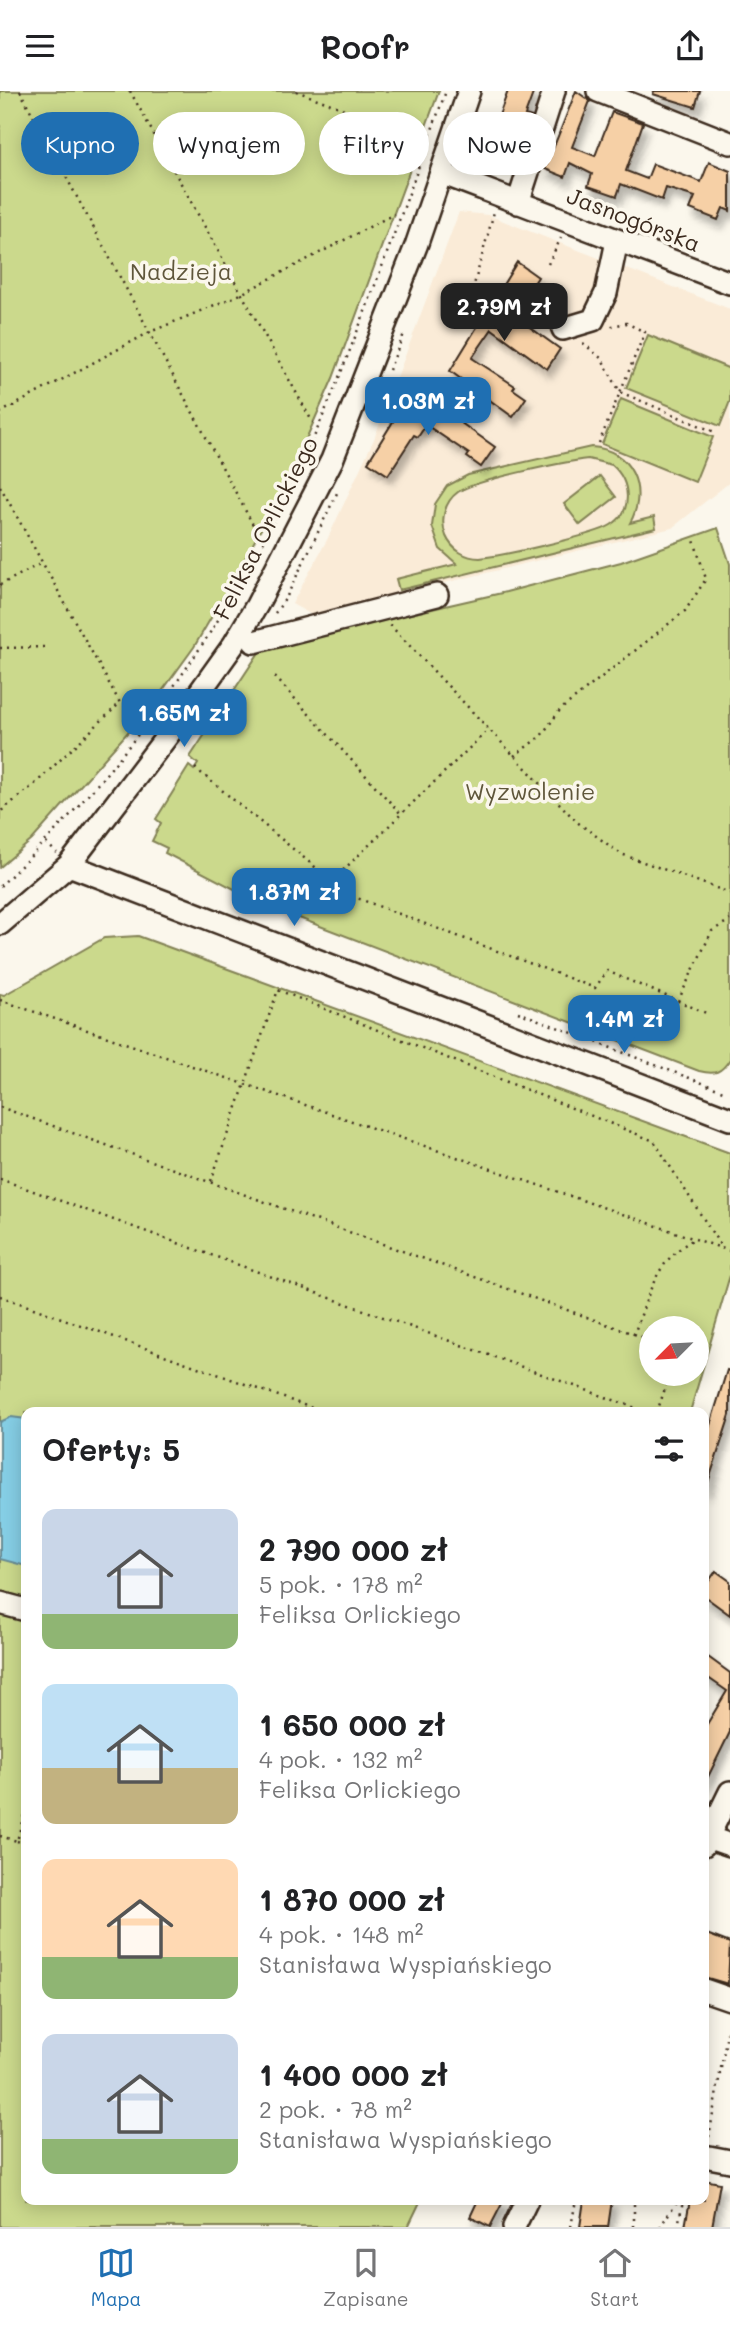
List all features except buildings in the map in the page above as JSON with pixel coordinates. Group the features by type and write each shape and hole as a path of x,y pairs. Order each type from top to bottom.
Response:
{"street":[{"name":"Feliksa Orlickiego","path":"0,924 69,865 234,644 284,557 332,460 441,173 469,91"},
{"path":"518,203 554,91"},
{"path":"598,91 730,143"},
{"name":"Jasnogórska","path":"441,173 730,283"},
{"path":"579,324 606,293 617,241"},
{"path":"254,642 437,595"},
{"path":"69,865 730,1119"},
{"path":"0,1603 21,1609"},
{"path":"709,1827 730,1792"},
{"path":"709,1830 730,1845"},
{"path":"709,1992 730,2000"},
{"path":"709,2158 730,2161"},
{"path":"514,2227 525,2205"}],"path":[{"path":"20,91 258,534"},
{"path":"130,91 313,423"},
{"path":"296,91 352,112"},
{"path":"0,886 46,843 114,765 187,668 239,582 302,463 339,377 446,91"},
{"path":"469,303 494,212"},
{"path":"0,413 150,332 241,294 394,214"},
{"path":"548,264 561,237"},
{"path":"599,443 620,392 645,332 626,323 608,327 579,324 583,344 602,359 620,392 717,433"},
{"path":"386,375 404,334"},
{"path":"0,486 120,703 36,783 0,812"},
{"path":"514,756 541,736 560,710 685,611 706,579 693,537"},
{"path":"0,585 42,563"},
{"path":"385,620 577,822 621,853 730,893"},
{"path":"0,647 46,646"},
{"path":"275,677 401,814"},
{"path":"333,880 489,729"},
{"path":"195,768 349,895 595,988 607,971 706,1013"},
{"path":"678,1001 712,930 730,920"},
{"path":"211,1183 278,990 654,1141 722,1248"},
{"path":"0,1000 730,1251"},
{"path":"518,1012 723,1091"},
{"path":"0,1107 639,1336"},
{"path":"0,1179 633,1407"},
{"path":"635,1334 661,1265 673,1251 694,1239"},
{"path":"0,1296 309,1407"},
{"path":"659,1407 666,1386"},
{"path":"17,1841 21,1826"},
{"path":"0,1836 21,1842"},
{"path":"709,2134 730,2016"},
{"path":"571,2227 575,2205"},
{"path":"634,2205 634,2227"},
{"path":"660,2227 677,2205"},
{"path":"678,2227 680,2205"}],"shaded area":[{"path":"459,212 488,215 730,309 730,482 672,528 312,615 292,604 328,538 374,439"}],"green space":[{"name":"Nadzieja","path":"0,91 439,91 429,118 429,112 319,112 319,175 408,175 333,378 288,480 194,647 152,705 32,840 0,867"},
{"path":"648,335 730,369 730,401 720,426 626,388"},
{"path":"621,399 713,437 695,482 602,444"},
{"path":"591,447 605,449 617,455 633,473 638,497 630,523 654,517 656,528 399,590 396,579 457,564 440,549 432,526 435,504 447,486 468,475","holes":["588,459 612,465 626,487 626,504 618,519 602,529 548,544 480,558 460,552 446,536 443,518 446,506 453,496 467,487 520,472"]},
{"path":"600,476 616,497 580,525 564,504"},
{"name":"Wyzwolenie","path":"718,528 730,564 730,1059 720,1070 713,1073 699,1071 265,905 165,853 167,848 152,841 161,823 156,819 189,766 194,770 198,764 190,757 262,648 506,592 621,562"},
{"path":"138,936 730,1153 730,1275 709,1347 709,1316 639,1316 639,1386 698,1386 691,1407 21,1407 21,2205 419,2205 408,2227 0,2227 0,994 4,995 104,938"}],"water":[{"path":"11,1417 21,1418 21,1565 0,1559 0,1422"}]}
